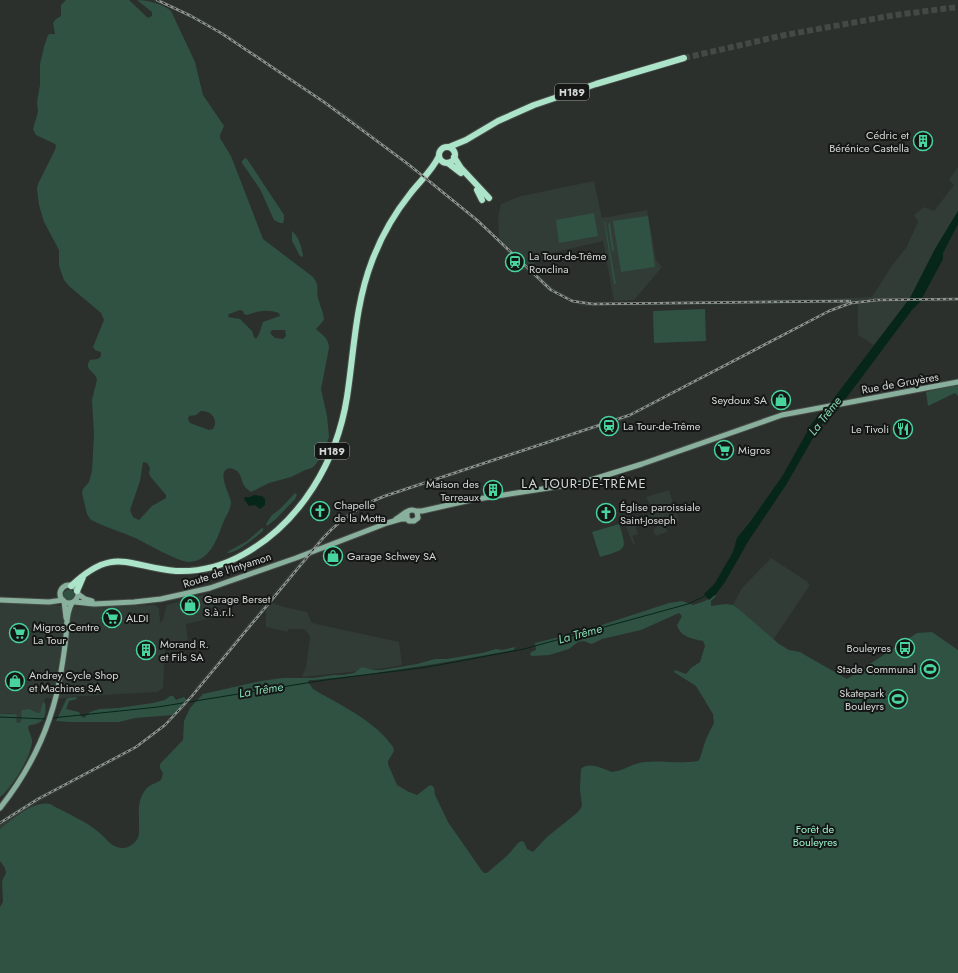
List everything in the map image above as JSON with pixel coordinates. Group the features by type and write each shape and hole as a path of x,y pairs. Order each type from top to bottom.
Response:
{"highway":[{"name":"H189","path":"449,147 466,140 498,121 534,105 603,82 684,58"},
{"name":"H189","path":"455,155 466,140"},
{"path":"482,200 478,191 456,168 441,160 439,156 440,151 443,148 449,147 453,150 461,168 489,198"},
{"path":"446,162 452,161 455,155"},
{"name":"H189","path":"71,586 94,567 120,561 175,570 193,570 214,567 235,559 254,548 276,531 296,510 311,491 321,474 339,432 348,391 359,304 372,261 384,233 398,210 413,189 431,170 439,156"},
{"name":"H189","path":"431,170 446,162"},
{"path":"78,592 80,583 86,574"}],"main road":[{"name":"Rue de Gruyères","path":"434,509 471,500 581,483 642,464 771,418 958,382"},
{"path":"387,523 407,513 411,509 422,512 434,509"},
{"path":"387,523 407,519 414,521 434,509"},
{"path":"416,511 418,518"},
{"path":"407,513 407,519"},
{"name":"Route de l'Intyamon","path":"73,602 91,604 156,600 210,588 387,523"},
{"path":"41,602 54,598 61,593 64,587 71,586 87,600 101,603"},
{"path":"0,808 29,764 46,726 57,692 67,619 73,602 78,597 78,592"},
{"path":"61,593 67,619"},
{"path":"0,600 73,602"}],"shaded area":[{"path":"152,0 162,0 227,34 354,120 417,169 414,173 356,127 241,48 211,29 169,7"},
{"path":"958,167 958,211 935,249 910,298 874,345 858,335 858,304 841,308 819,318 629,418 368,504 334,529 272,603 307,612 312,623 399,642 402,665 302,677 306,667 310,637 308,633 304,629 288,629 288,632 266,627 266,609 183,709 163,729 130,753 38,802 0,829 0,821 8,815 37,797 133,747 164,725 189,698 195,688 305,555 325,532 349,511 383,494 629,413 840,304 583,306 547,290 532,275 531,276 510,257 510,255 486,230 428,183 431,180 499,238 498,217 501,204 521,196 594,181 602,218 647,210 656,260 662,267 634,300 614,301 603,241 535,257 534,271 552,287 573,299 589,303 852,298 872,297 891,267 906,248 918,222 914,215 924,207 934,211 954,185 949,180"},
{"path":"934,298 958,298 958,301 932,302"},
{"path":"669,490 679,521 665,526 667,532 656,536 653,530 659,525 654,518 644,526 641,519 634,522 638,534 632,536 635,544 633,544 625,524 654,512 646,497"},
{"path":"771,558 808,582 807,583 810,585 773,640 733,605 742,588"},
{"path":"211,593 216,617 186,624 188,640 165,649 163,688 157,692 69,697 60,699 45,698 40,713 29,709 21,712 22,721 20,723 16,722 13,713 0,714 0,604 44,604 72,607 155,605 159,608 160,622 162,622 167,605"}],"green space":[{"path":"66,0 129,0 148,18 152,16 152,12 137,0 141,0 160,4 171,11 195,62 203,95 224,126 220,138 231,156 263,239 313,277 317,285 318,298 324,320 316,329 323,335 329,345 321,389 327,416 329,437 324,451 312,468 291,477 269,483 251,492 244,486 240,475 236,470 232,468 227,469 223,475 231,503 230,509 212,548 202,558 196,561 184,561 168,555 134,538 91,520 87,514 82,493 83,489 89,482 92,471 94,434 92,400 97,380 89,369 88,363 90,360 98,359 101,356 101,352 95,350 93,347 104,320 101,313 64,280 59,266 59,250 44,222 39,205 37,189 56,146 55,144 36,135 33,129 38,112 37,102 40,85 40,64 48,35 55,34 53,23 61,16 61,5","holes":["240,310 247,315 267,311 279,313 280,316 263,322 256,339 252,331 240,319 228,317 229,314","272,330 285,330 286,336 283,339 275,338 270,333","201,411 211,414 215,422 213,429 209,430 190,423 188,419 189,416 196,415","143,462 147,463 150,468 150,476 166,495 166,498 152,506 139,520 133,517 130,510 140,481"]},
{"path":"245,158 284,215 283,223 274,220 260,189 242,163"},
{"path":"594,213 598,236 559,243 556,220"},
{"path":"648,216 655,267 621,272 613,221"},
{"path":"605,221 616,284 614,284"},
{"path":"610,223 614,251 612,251 608,224"},
{"path":"292,231 299,242 303,255 302,257 292,241"},
{"path":"705,309 706,341 654,343 653,311"},
{"path":"958,384 958,396 955,393 928,406 926,392"},
{"path":"295,493 297,495 295,499 276,519 267,526 266,524 272,515"},
{"path":"619,524 624,544 623,548 600,557 592,532"},
{"path":"262,528 263,531 246,545 231,553 227,553 247,541"},
{"path":"69,589 73,591 75,595 73,599 69,601 65,599 63,595 65,591"},
{"name":"Forêt de Bouleyres","path":"714,595 716,596 711,601 711,606 726,604 733,605 779,644 789,650 800,652 847,679 917,633 932,632 958,650 958,973 0,973 0,907 3,902 2,881 6,873 5,868 0,861 0,829 24,811 37,805 50,804 90,826 115,846 124,848 133,844 137,840 139,834 139,804 143,793 147,788 161,780 163,773 160,768 160,764 183,740 184,721 190,708 203,694 261,681 283,678 313,678 343,675 354,673 362,667 382,670 417,664 435,659 447,659 496,649 502,650 515,647 514,650 439,663 389,671 309,680 308,682 313,689 363,718 386,738 394,749 388,764 397,785 417,795 430,785 434,787 435,795 448,822 482,871 487,873 508,855 521,841 524,842 527,849 533,852 547,837 578,812 582,805 580,790 581,769 584,767 596,766 612,772 645,762 698,761 714,723 713,714 696,686 674,672 675,670 686,674 691,668 700,662 705,646 703,641 687,637 681,632 677,625 682,616 679,613 641,630 602,639 591,644 584,641 578,642 569,649 549,655 530,655 531,652 536,650 535,643 583,631 669,603 682,601 693,605 705,601"},
{"path":"170,696 173,696 176,700 184,697 187,700 177,712 172,715 135,718 119,722 56,721 67,698 76,697 77,699 69,701 66,709 79,712 84,718 90,712 99,709 153,703 165,700"},
{"path":"43,702 45,703 46,708 44,718 39,723 28,727 32,740 29,754 16,779 0,797 0,714 15,714 17,716 16,722 20,723 22,710 29,709 40,713"}],"water":[{"path":"958,211 958,224 943,253 943,259 920,302 912,310 838,409 820,426 786,485 749,540 725,582 716,594 709,600 704,594 715,583 733,552 737,538 783,475 812,423 831,402 910,298 935,249"},
{"path":"254,495 262,496 265,499 265,505 260,509 255,505 249,506 244,499 245,497"}],"waterway":[{"name":"La Trême","path":"52,718 158,707 325,680 428,667 524,649 688,604 705,596"},
{"name":"La Trême","path":"0,717 46,719"}],"tunnel":[{"path":"684,58 785,35 895,15 958,7"}],"railway":[{"path":"157,0 191,16 221,33 324,102 408,164 477,220 551,290 572,301 593,304 850,301"},
{"path":"874,300 958,299"},
{"path":"0,823 38,799 136,747 165,725 192,696 323,538 359,508 385,496 630,415 829,311 851,303 878,300"}],"place":[{"name":"Cédric et Bérénice Castella","path":"923,141"},
{"name":"La Tour-de-Trême Ronclina","path":"515,262"},
{"name":"Seydoux SA","path":"781,400"},
{"name":"La Tour-de-Trême","path":"609,426"},
{"name":"Le Tivoli","path":"903,429"},
{"name":"Migros","path":"724,450"},
{"name":"Maison des Terreaux","path":"493,490"},
{"name":"Chapelle de la Motta","path":"320,511"},
{"name":"Église paroissiale Saint-Joseph","path":"606,513"},
{"name":"Garage Schwey SA","path":"333,556"},
{"name":"Garage Berset S.à.r.l.","path":"190,605"},
{"name":"ALDI","path":"112,618"},
{"name":"Migros Centre La Tour","path":"19,633"},
{"name":"Bouleyres","path":"905,648"},
{"name":"Morand R. et Fils SA","path":"146,650"},
{"name":"Stade Communal","path":"930,669"},
{"name":"Andrey Cycle Shop et Machines SA","path":"15,681"},
{"name":"Skatepark Bouleyrs","path":"898,699"}],"district":[{"name":"LA TOUR-DE-TRÊME","path":"584,483"}]}
